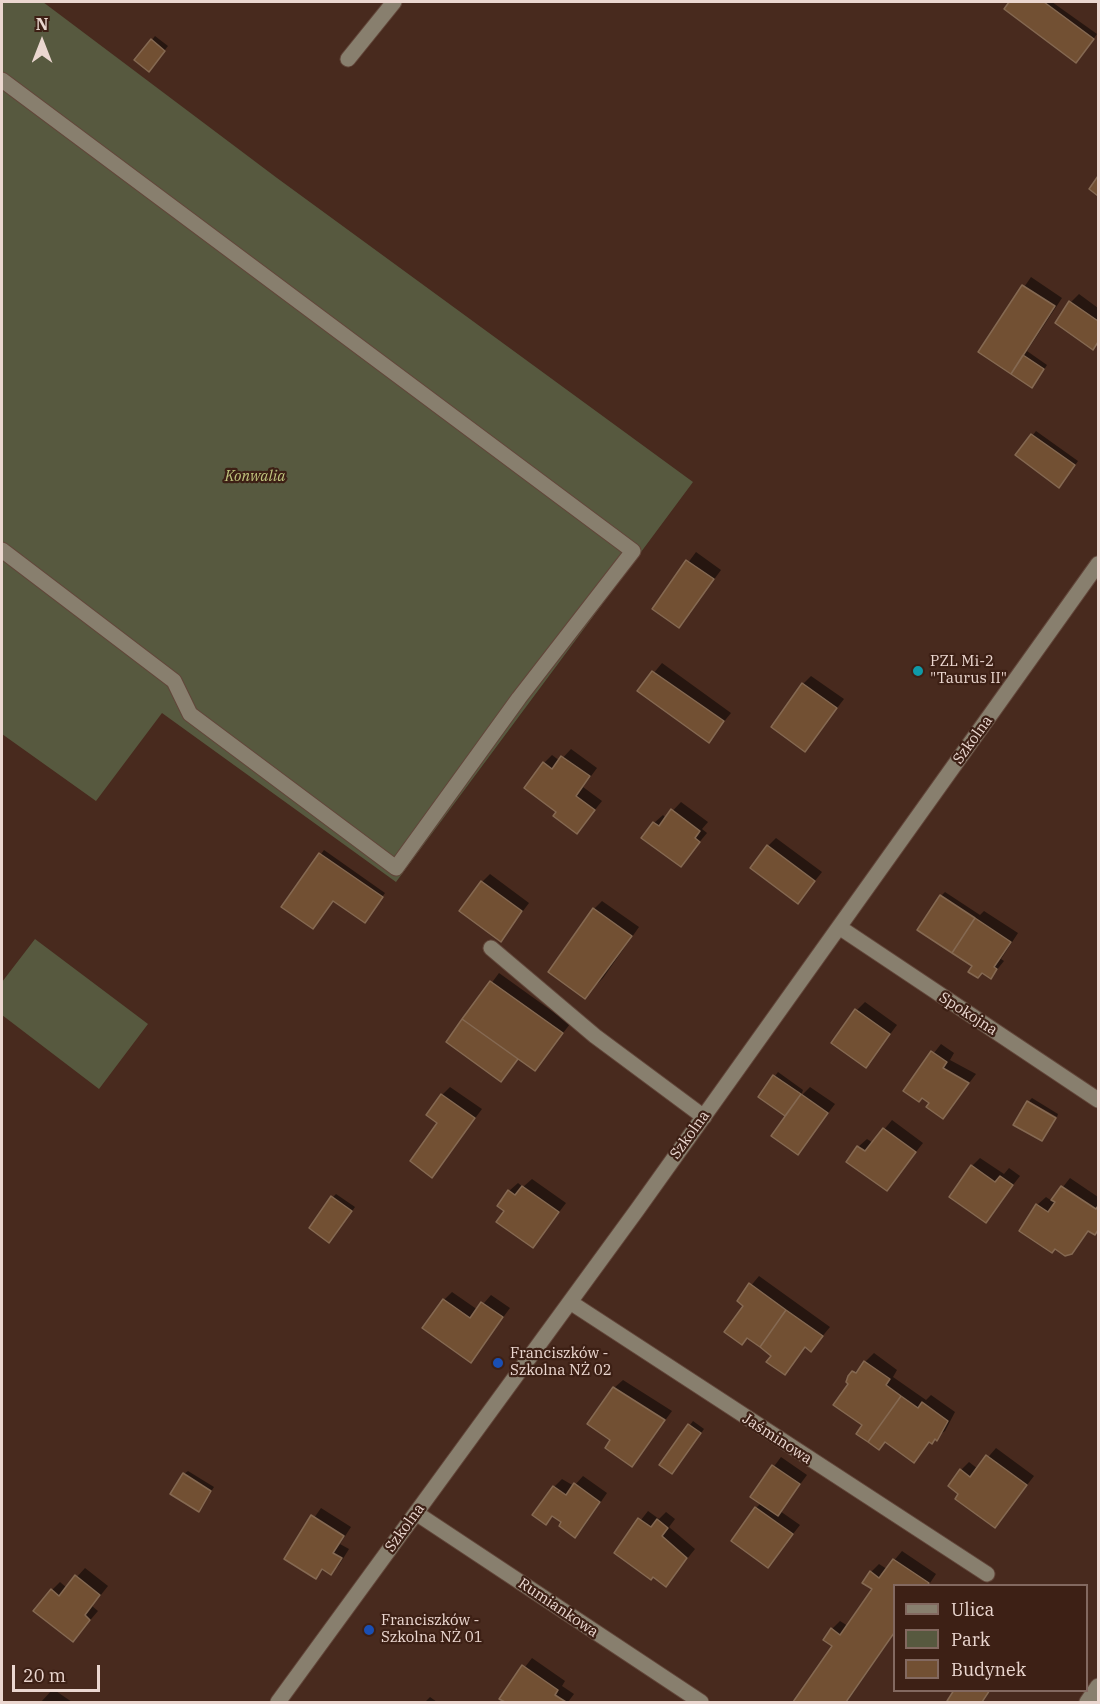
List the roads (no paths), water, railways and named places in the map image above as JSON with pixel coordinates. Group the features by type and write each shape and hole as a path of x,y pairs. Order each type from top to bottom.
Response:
{"street":[{"path":"348,59 394,2"},
{"path":"2,80 633,551 519,698 396,868 190,714 174,681 2,550"},
{"name":"Szkolna","path":"278,1702 704,1117 1098,564"},
{"name":"Spokojna","path":"839,927 1098,1100"},
{"path":"491,948 595,1036 704,1117"},
{"name":"Jaśminowa","path":"570,1302 987,1574"},
{"name":"Rumiankowa","path":"416,1513 701,1702"},
{"path":"1087,1702 1098,1686"}],"place":[{"name":"PZL Mi-2 \"Taurus II\"","path":"918,671"},
{"name":"Franciszków - Szkolna NŻ 02","path":"498,1363"},
{"name":"Franciszków - Szkolna NŻ 01","path":"369,1630"}],"park label":[{"name":"Konwalia","path":"255,477"}]}
